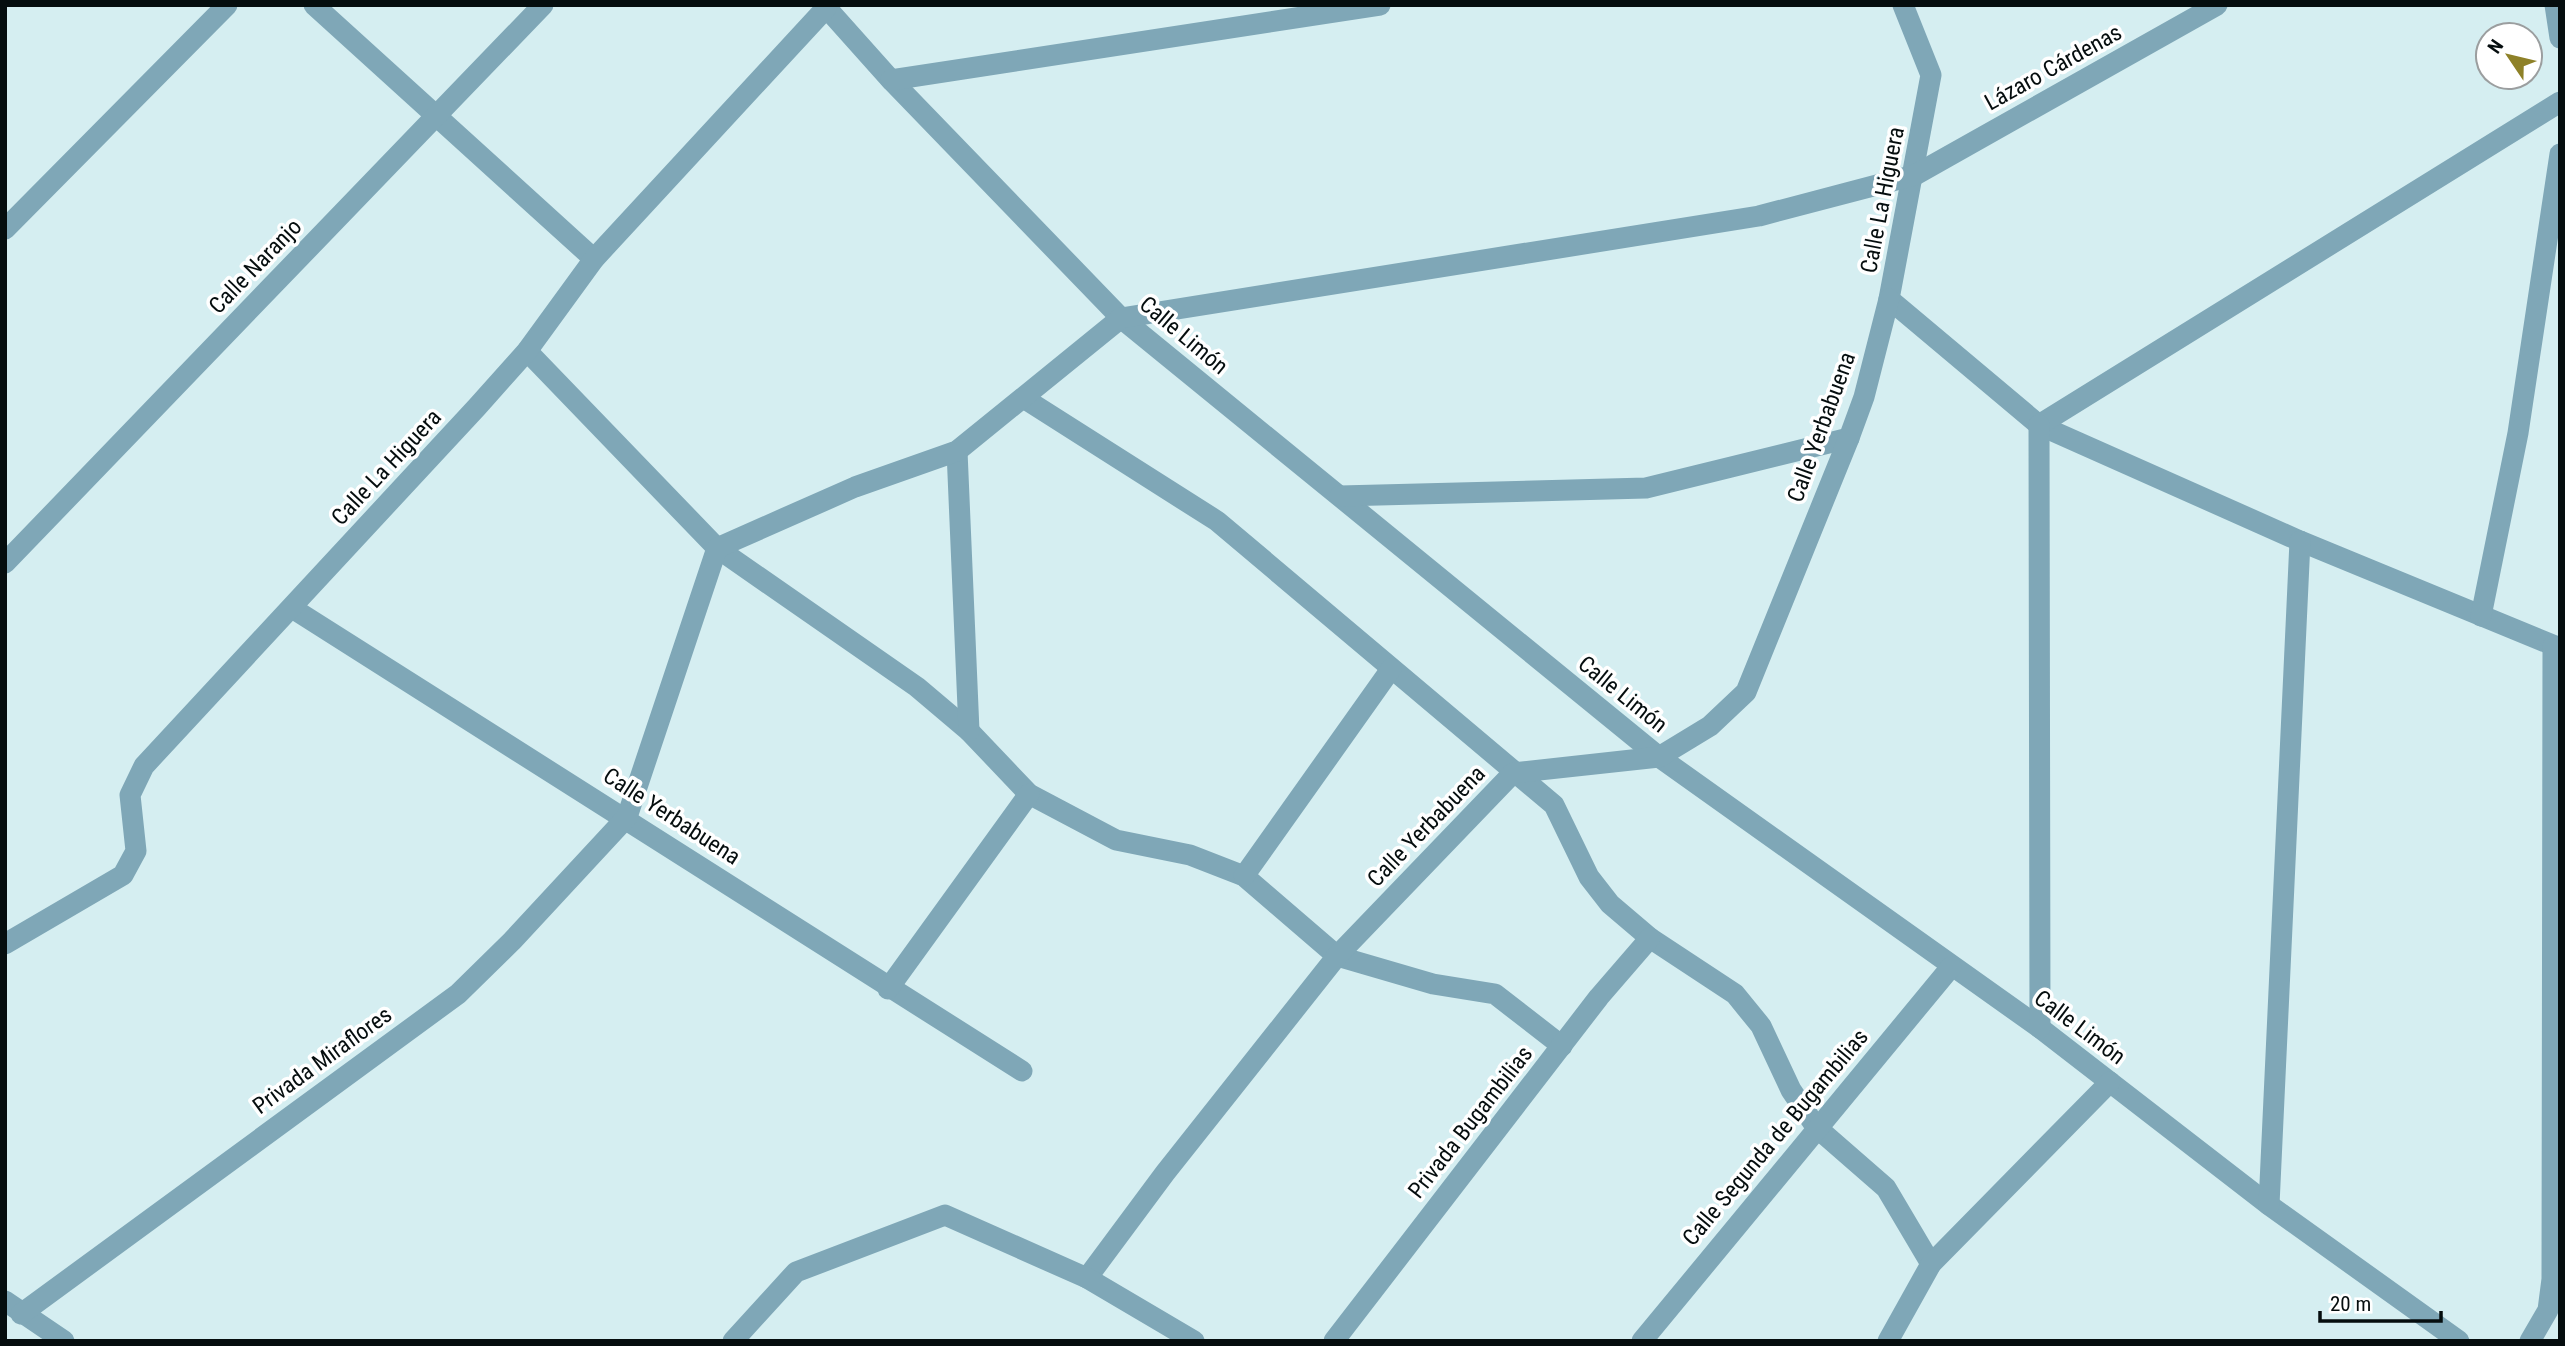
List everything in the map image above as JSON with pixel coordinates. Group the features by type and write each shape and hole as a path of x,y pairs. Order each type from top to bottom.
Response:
{"street":[{"path":"5,229 227,5"},
{"path":"314,5 594,259"},
{"name":"Calle Naranjo","path":"5,563 543,5"},
{"path":"891,80 1380,5"},
{"name":"Calle La Higuera","path":"1903,5 1931,75 1915,175 1889,299 2039,425 2300,541 2557,647"},
{"name":"Lázaro Cárdenas","path":"1121,318 1759,216 1915,175 2217,5"},
{"path":"2555,5 2560,38"},
{"name":"Calle Limón","path":"825,7 891,80 1121,318 1339,496 1659,757 2040,1028 2269,1205 2459,1341"},
{"name":"Calle La Higuera","path":"5,944 123,875 136,851 130,795 144,766 527,351 594,259 825,7"},
{"path":"2040,1028 2039,425 2560,102"},
{"path":"2481,616 2518,433 2560,154"},
{"name":"Calle Yerbabuena","path":"1087,1278 1165,1173 1337,956 1513,772 1659,757 1710,726 1746,692 1864,397 1889,299"},
{"path":"627,817 717,548 855,487 957,451 1025,399 1121,318"},
{"path":"527,351 717,548 917,687 969,731 1029,794 1116,841 1190,855 1244,876 1337,956 1433,984 1495,994 1562,1046"},
{"path":"1025,399 1217,521 1554,805 1589,877 1610,904 1650,938 1735,994 1761,1026 1791,1090 1816,1127 1886,1188 1931,1264"},
{"path":"1339,496 1646,488 1849,438"},
{"path":"957,451 969,731"},
{"path":"2269,1205 2300,541"},
{"name":"Calle Yerbabuena","path":"292,608 627,817 888,989 1021,1071"},
{"path":"2530,1341 2549,1310 2552,1279 2557,647"},
{"path":"1244,876 1391,669"},
{"path":"888,989 1029,794"},
{"name":"Privada Miraflores","path":"13,1308 458,994 627,817"},
{"name":"Privada Bugambilias","path":"1334,1341 1562,1046 1650,938"},
{"name":"Calle Segunda de Bugambilias","path":"1642,1341 1816,1127 1951,967"},
{"path":"1888,1341 1931,1264 2110,1082"},
{"path":"733,1341 796,1272 945,1215 1087,1278 1194,1341"},
{"path":"13,1308 64,1341"}]}
